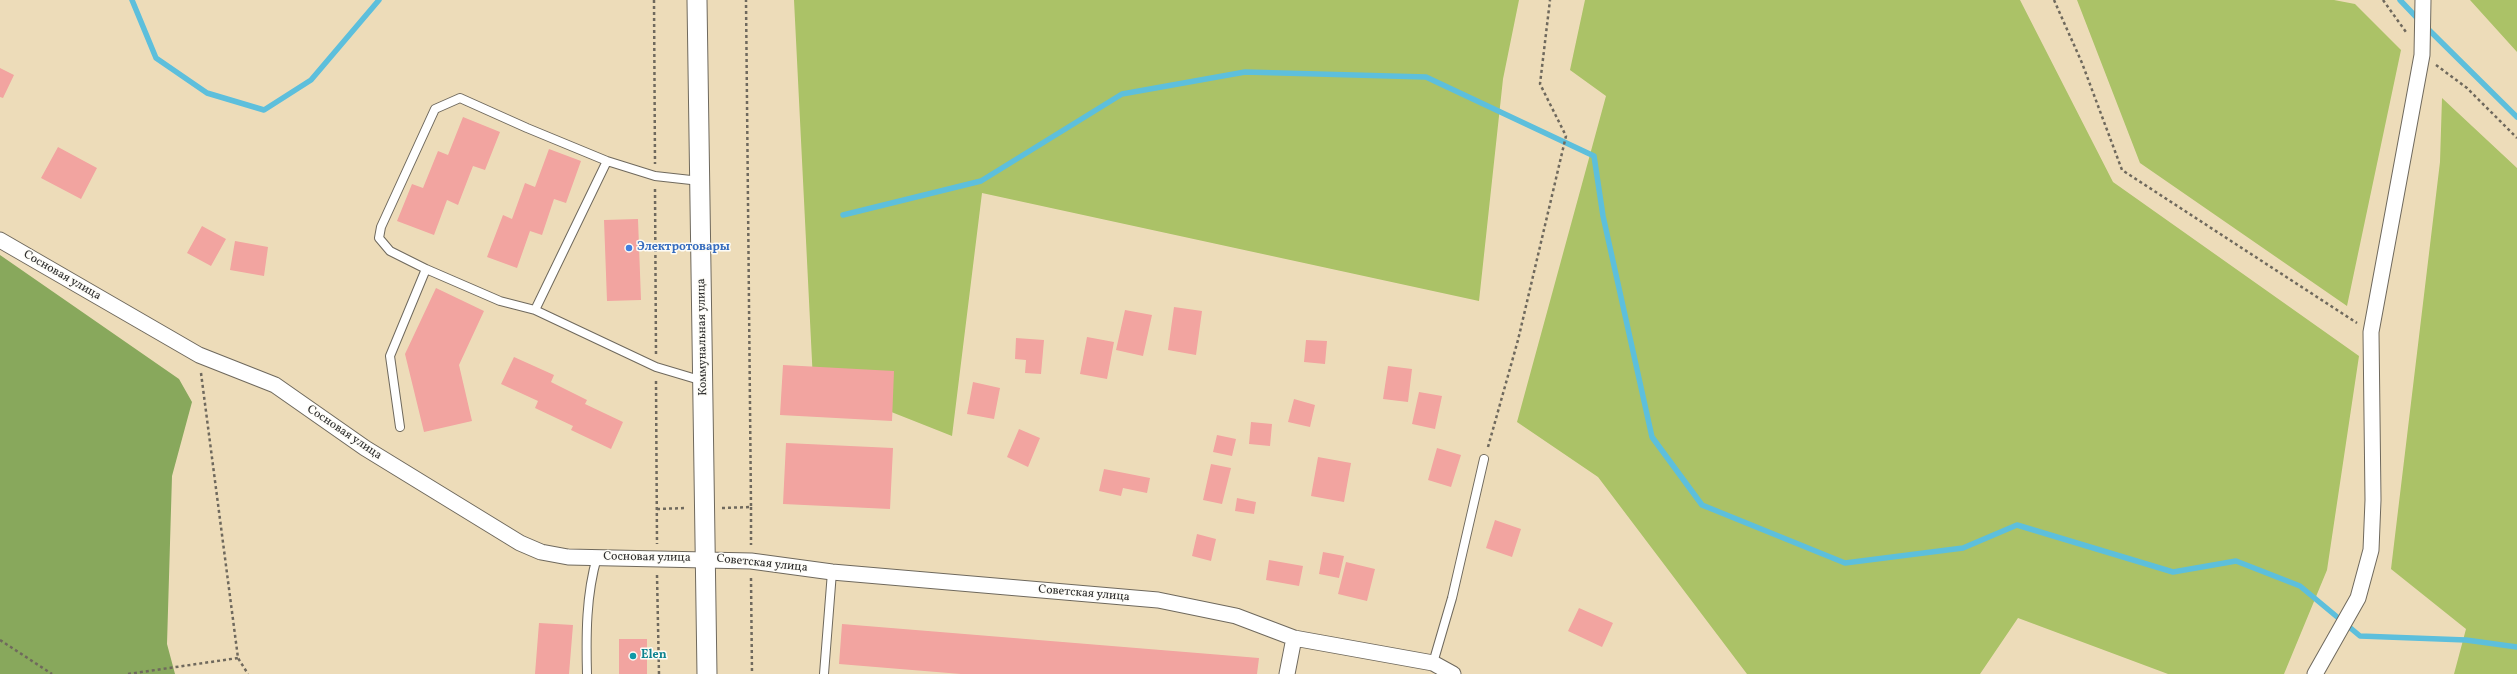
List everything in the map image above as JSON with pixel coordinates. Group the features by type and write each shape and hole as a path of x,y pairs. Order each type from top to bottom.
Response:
{"street":[{"name":"Коммунальная улица","path":"697,0 706,508 707,674"},
{"path":"2315,674 2358,598 2371,550 2373,500 2371,332 2422,55 2423,0"},
{"name":"Сосновая улица","path":"0,240 198,355 275,385 365,448 520,543 541,552 554,554 657,559 706,559"},
{"name":"Советская улица","path":"706,559 751,561 832,572 1158,600 1236,616 1294,638 1433,663 1453,674"},
{"path":"1288,674 1294,638"}],"lane":[{"path":"700,181 655,176 607,161 460,98 436,109 381,227 380,238 390,251 500,302 535,310 656,367 704,381"},
{"path":"535,310 607,161"},
{"path":"400,427 390,356 426,269"},
{"path":"1433,663 1452,598 1484,459"},
{"path":"587,674 586,633 592,573 597,557"},
{"path":"824,674 832,572"}],"path":[{"path":"654,0 659,674"},
{"path":"746,0 752,674"},
{"path":"1484,459 1518,340 1566,136 1540,84 1550,0"},
{"path":"2054,0 2082,63 2122,170 2371,332"},
{"path":"2383,0 2422,55 2466,88 2517,138"},
{"path":"198,355 238,658 248,674"},
{"path":"657,509 750,507"},
{"path":"0,640 52,674"},
{"path":"128,674 238,658"}],"green space":[{"path":"794,0 1519,0 1503,79 1479,301 982,193 952,436 813,381"},
{"path":"1585,0 2020,0 2113,182 2359,356 2327,570 2284,674 2168,674 2018,618 1980,674 1747,674 1598,477 1517,422 1606,96 1570,70"},
{"path":"2077,0 2334,0 2355,4 2401,50 2347,306 2140,163"},
{"path":"2470,0 2517,0 2517,52"},
{"path":"2442,98 2517,168 2517,674 2454,674 2466,629 2391,569 2440,162"},
{"path":"0,255 179,379 192,402 172,476 167,644 175,674 0,674"}],"building":[{"path":"0,68 14,75 3,98 0,97"},
{"path":"463,117 500,132 485,170 473,166 458,205 447,200 434,235 397,221 412,184 423,188 438,151 448,155"},
{"path":"58,147 97,168 81,199 41,178"},
{"path":"549,149 581,161 566,203 554,199 542,235 530,231 517,268 487,257 503,215 512,219 525,183 535,187"},
{"path":"638,219 641,300 607,301 604,220"},
{"path":"202,226 226,239 211,266 187,253"},
{"path":"235,241 268,247 264,276 230,270"},
{"path":"436,288 484,311 459,365 472,421 424,432 405,354"},
{"path":"1174,307 1202,311 1196,355 1168,350"},
{"path":"1125,310 1152,315 1143,356 1116,350"},
{"path":"1087,337 1114,342 1107,379 1080,374"},
{"path":"1016,338 1044,340 1041,374 1025,373 1026,360 1015,359"},
{"path":"1306,340 1327,341 1325,364 1304,362"},
{"path":"514,357 554,375 551,382 587,400 585,404 623,422 611,449 571,430 573,426 535,408 538,401 501,384"},
{"path":"783,365 894,371 892,421 780,415"},
{"path":"1388,366 1412,369 1408,402 1383,399"},
{"path":"973,382 1000,388 994,419 967,414"},
{"path":"1419,392 1442,396 1435,429 1412,424"},
{"path":"1294,399 1315,405 1310,427 1288,422"},
{"path":"1251,422 1272,424 1270,446 1249,444"},
{"path":"1019,429 1040,438 1028,467 1007,457"},
{"path":"1217,435 1236,439 1232,456 1213,452"},
{"path":"786,443 893,448 890,509 783,504"},
{"path":"1437,448 1461,455 1451,487 1428,480"},
{"path":"1318,457 1351,463 1344,502 1311,496"},
{"path":"1211,464 1231,468 1222,504 1203,500"},
{"path":"1104,469 1150,478 1147,493 1123,488 1121,496 1099,491"},
{"path":"1237,498 1256,502 1254,514 1235,511"},
{"path":"1495,520 1521,529 1512,557 1486,548"},
{"path":"1197,534 1216,539 1211,561 1192,556"},
{"path":"1323,552 1344,556 1339,578 1319,574"},
{"path":"1269,560 1303,566 1299,586 1266,580"},
{"path":"1346,562 1375,569 1367,601 1338,594"},
{"path":"1579,608 1613,623 1602,647 1568,631"},
{"path":"539,623 573,625 569,674 535,674"},
{"path":"842,624 1259,658 1257,674 961,674 839,664"},
{"name":"Elen","path":"619,639 647,639 647,674 619,674"}],"waterway":[{"path":"132,0 156,58 207,93 264,110 311,80 379,0"},
{"path":"2400,0 2419,20"},
{"path":"2425,26 2517,117"},
{"path":"843,215 981,181 1122,94 1245,72 1426,77 1594,156 1603,216 1652,437 1702,505 1845,563 1963,548 2017,525 2173,572 2236,561 2300,586 2360,636 2466,640 2517,647"}],"place":[{"name":"Электротовары","path":"629,248"},
{"name":"Elen","path":"633,656"}]}
